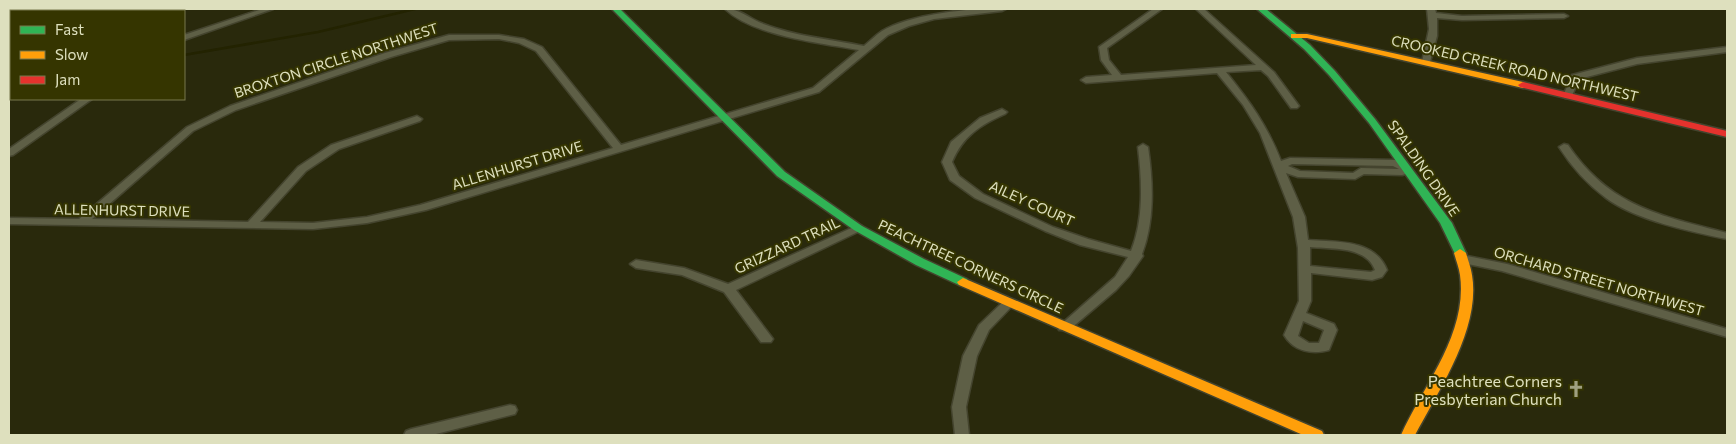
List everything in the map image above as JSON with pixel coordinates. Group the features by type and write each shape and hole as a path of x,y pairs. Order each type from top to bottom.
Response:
{"street":[{"path":"185,38 270,9"},
{"name":"PEACHTREE CORNERS CIRCLE","path":"616,9 781,174 858,228 920,262 1009,303 1317,435"},
{"path":"729,9 754,23 776,31 866,49"},
{"name":"ALLENHURST DRIVE","path":"9,221 313,226 367,220 422,208 816,90 885,33 906,24 962,11 1002,9"},
{"path":"1118,77 1105,60 1103,47 1158,9"},
{"path":"1200,9 1271,74 1294,106"},
{"name":"SPALDING DRIVE","path":"1262,9 1320,61 1350,94 1433,204 1462,258 1467,278 1468,296 1463,320 1448,356 1408,435"},
{"path":"1426,62 1433,45 1432,12 1462,18 1564,16"},
{"name":"CROOKED CREEK ROAD NORTHWEST","path":"1294,36 1307,36 1426,62 1727,134"},
{"name":"BROXTON CIRCLE NORTHWEST","path":"82,222 190,129 233,108 388,55 449,38 499,37 521,41 538,49 618,148"},
{"path":"1568,96 1575,77 1637,61 1727,46"},
{"path":"1086,80 1262,67"},
{"path":"1219,70 1247,104 1265,134 1299,217 1304,243 1305,269 1304,301 1300,315"},
{"path":"9,153 86,100"},
{"name":"AILEY COURT","path":"1002,112 983,120 955,144 947,162 954,178 979,196 1049,229 1084,242 1137,256"},
{"path":"251,225 302,169 335,147 417,119"},
{"path":"1064,327 1124,275 1137,256 1144,230 1147,170 1143,147"},
{"path":"1564,147 1574,164 1610,196 1629,207 1669,221 1727,236"},
{"path":"1279,166 1298,174 1355,176 1359,167 1402,172 1406,168"},
{"name":"GRIZZARD TRAIL","path":"728,290 858,228"},
{"path":"1304,243 1356,249 1370,253 1378,262 1381,270 1378,274 1372,276 1305,269"},
{"name":"ORCHARD STREET NORTHWEST","path":"1462,258 1503,267 1727,333"},
{"path":"636,264 684,272 728,290 766,339"},
{"path":"962,435 959,407 970,356 984,328 1009,303"},
{"path":"411,435 510,410"}],"waterway":[{"path":"185,55 318,32 415,9"}],"traffic: fast":[{"path":"616,9 781,174 858,228 920,262 963,282"},
{"path":"1261,9 1307,47 1332,73 1372,121 1446,223 1460,253"}],"traffic: slow":[{"path":"1294,36 1307,36 1523,85"},
{"path":"1408,435 1453,347 1461,323 1466,299 1466,276 1460,253"},
{"path":"963,282 1317,435"}],"traffic: jam":[{"path":"1523,85 1727,134"}],"place":[{"name":"Peachtree Corners Presbyterian Church","path":"1576,389"}]}
